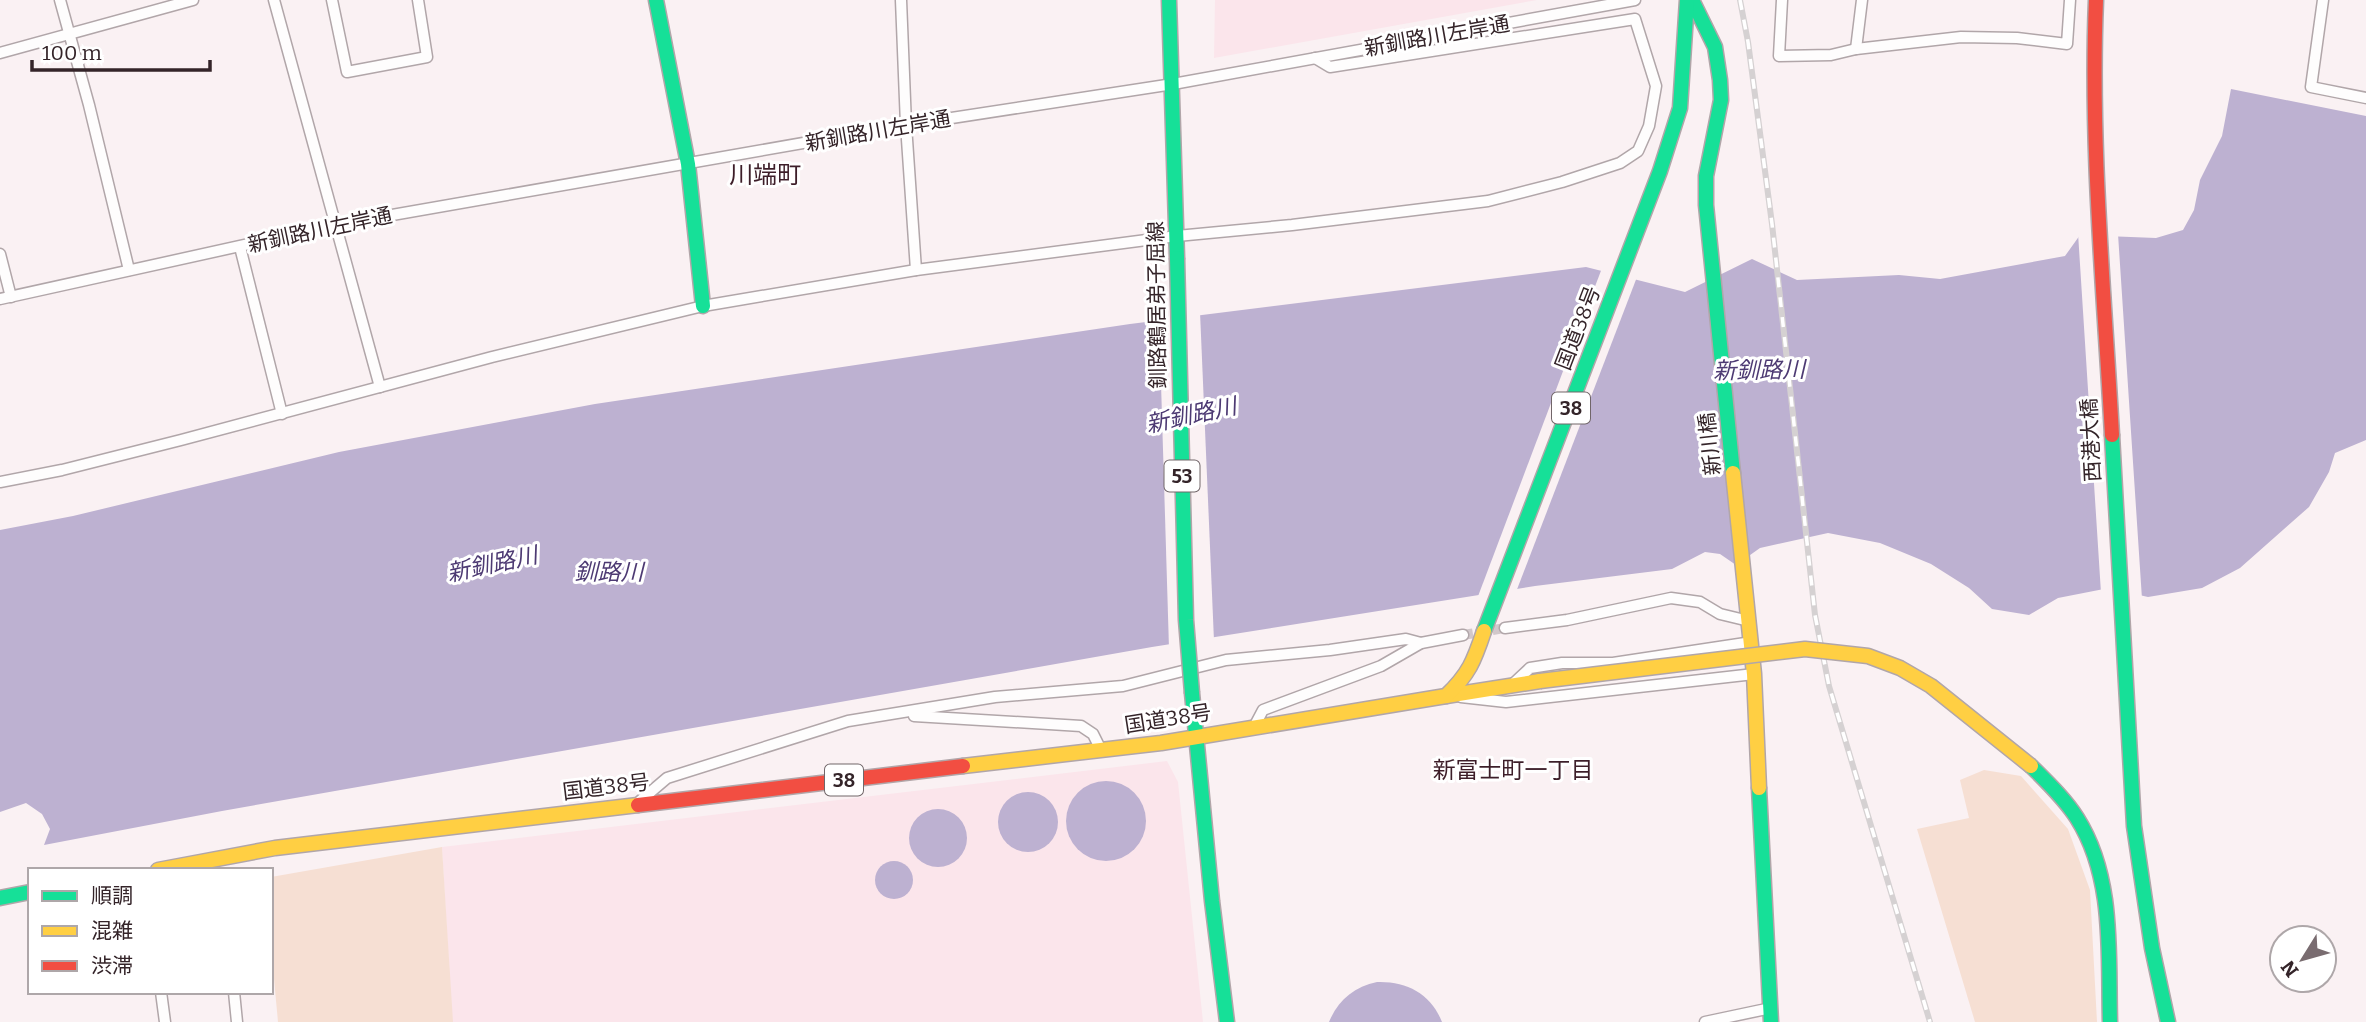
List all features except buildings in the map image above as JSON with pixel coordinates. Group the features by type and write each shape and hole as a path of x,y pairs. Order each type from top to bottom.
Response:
{"main road":[{"path":"656,0 688,164 703,306"},
{"name":"釧路鶴居弟子屈線","path":"1169,0 1186,620 1196,738"},
{"name":"国道38号","path":"179,868 222,864 275,848 1196,738 1447,696 1464,680 1476,655 1653,190 1679,108 1687,0"},
{"name":"新川橋","path":"1692,0 1715,47 1720,79 1721,100 1706,176 1706,205 1752,642 1771,1015"},
{"name":"西港大橋","path":"2096,0 2096,163 2134,826 2152,948 2168,1022"},
{"path":"1447,696 1513,684 1805,649 1868,656 1900,668 1931,686 2031,766 2054,789 2078,820 2099,872 2108,933 2110,1022"},
{"name":"53","path":"1196,738 1227,1022"},
{"path":"0,898 28,892"}],"street":[{"path":"60,0 129,270"},
{"path":"0,53 193,0"},
{"path":"274,0 380,387"},
{"path":"332,0 347,72 427,57 418,0"},
{"path":"901,0 916,270"},
{"name":"新釧路川左岸通","path":"6,298 335,225 906,125 1173,84 1635,0"},
{"path":"1782,0 1779,56 1831,55 1856,49 1961,37 2017,38 2067,44 2070,0"},
{"path":"1856,49 1862,0"},
{"path":"2323,0 2311,87 2366,98"},
{"path":"0,482 62,470 492,357 703,306 916,270 1177,236 1488,201 1600,171 1620,163 1638,151 1649,126 1656,86 1635,19 1340,66 1330,67 1315,58"},
{"path":"240,247 282,414"},
{"path":"0,254 6,298"},
{"path":"1505,628 1567,620 1671,598 1700,602 1720,614 1749,621"},
{"path":"1254,727 1263,710 1381,666 1421,643 1462,635"},
{"path":"637,804 667,778 848,721 995,697 1122,686 1226,660 1330,650 1406,639 1421,643"},
{"path":"1513,684 1530,668 1562,663 1613,663 1752,642"},
{"path":"1447,696 1506,702 1754,674"},
{"path":"894,715 1081,726 1093,734 1101,750"},
{"path":"161,994 165,1022"},
{"path":"234,994 237,1022"},
{"path":"1705,1022 1771,1015"}],"shaded area":[{"path":"1215,0 1537,0 1214,58"},
{"path":"1167,761 1178,782 1203,1022 452,1022 442,847"},
{"path":"1984,770 2021,776 2068,829 2090,890 2097,1022 1975,1022 1917,829 1969,818 1960,780"},
{"path":"442,847 453,1022 278,1022 273,968 273,877"}],"water":[{"name":"釧路川","path":"2231,89 2366,116 2366,440 2335,453 2329,472 2309,507 2240,568 2202,588 2148,597 2109,588 2058,598 2029,615 1992,609 1969,588 1931,564 1880,543 1828,533 1760,548 1736,565 1720,554 1705,552 1672,569 1535,586 1152,647 222,811 44,845 50,829 42,814 26,803 0,812 0,530 73,516 339,452 595,404 1130,324 1586,267 1685,292 1752,259 1797,280 1899,275 1940,279 2065,256 2080,235 2156,238 2183,230 2194,210 2200,180 2222,136"},
{"path":"1098,781 1114,781 1135,792 1146,813 1146,829 1135,850 1114,861 1098,861 1084,855 1072,843 1066,829 1066,813 1072,799 1084,787"},
{"path":"1022,792 1034,792 1053,805 1058,822 1056,834 1045,847 1034,852 1022,852 1003,839 998,828 998,816 1011,797"},
{"path":"938,809 949,811 962,822 967,838 965,849 954,862 938,867 927,865 914,854 909,838 911,827 922,814"},
{"path":"894,861 907,867 913,880 907,893 894,899 881,893 875,880 881,867"},
{"path":"1377,982 1398,984 1417,991 1431,1004 1442,1022 1329,1022 1337,1007 1348,996 1361,987"}],"pier":[{"path":"2080,232 2118,234 2142,599 2109,592 2101,593"},
{"path":"1602,268 1637,277 1516,592 1477,599"},
{"path":"1200,312 1214,641 1169,648 1159,317"}],"tunnel":[{"path":"1463,635 1505,628"}],"railway":[{"path":"1740,0 1772,224 1815,615 1829,686 1930,1022"}],"traffic: fast":[{"path":"656,0 688,164 703,306"},
{"path":"1169,0 1177,258"},
{"path":"1484,631 1660,171 1680,108 1687,0"},
{"path":"1692,0 1715,47 1720,80 1721,100 1706,176 1706,205 1733,473"},
{"path":"1177,258 1186,620 1192,693"},
{"path":"2112,435 2134,826 2152,948 2168,1022"},
{"path":"1192,693 1212,901 1227,1022"},
{"path":"2031,766 2077,818 2098,866 2107,917 2110,1022"},
{"path":"1759,788 1771,1022"},
{"path":"0,898 28,892"}],"traffic: slow":[{"path":"1733,473 1754,674 1759,788"},
{"path":"963,766 1161,743 1446,696 1470,666 1484,631"},
{"path":"1540,681 1805,649 1868,656 1900,668 1931,686 2031,766"},
{"path":"1446,696 1540,681"},
{"path":"169,868 275,848 638,805"}],"traffic: jam":[{"path":"2096,0 2096,163 2112,435"},
{"path":"638,805 963,766"}],"district":[{"name":"川端町","path":"765,175"},
{"name":"新富士町一丁目","path":"1513,770"}],"water label":[{"name":"新釧路川","path":"1759,370"},
{"name":"新釧路川","path":"1191,415"},
{"name":"新釧路川","path":"492,564"}]}
